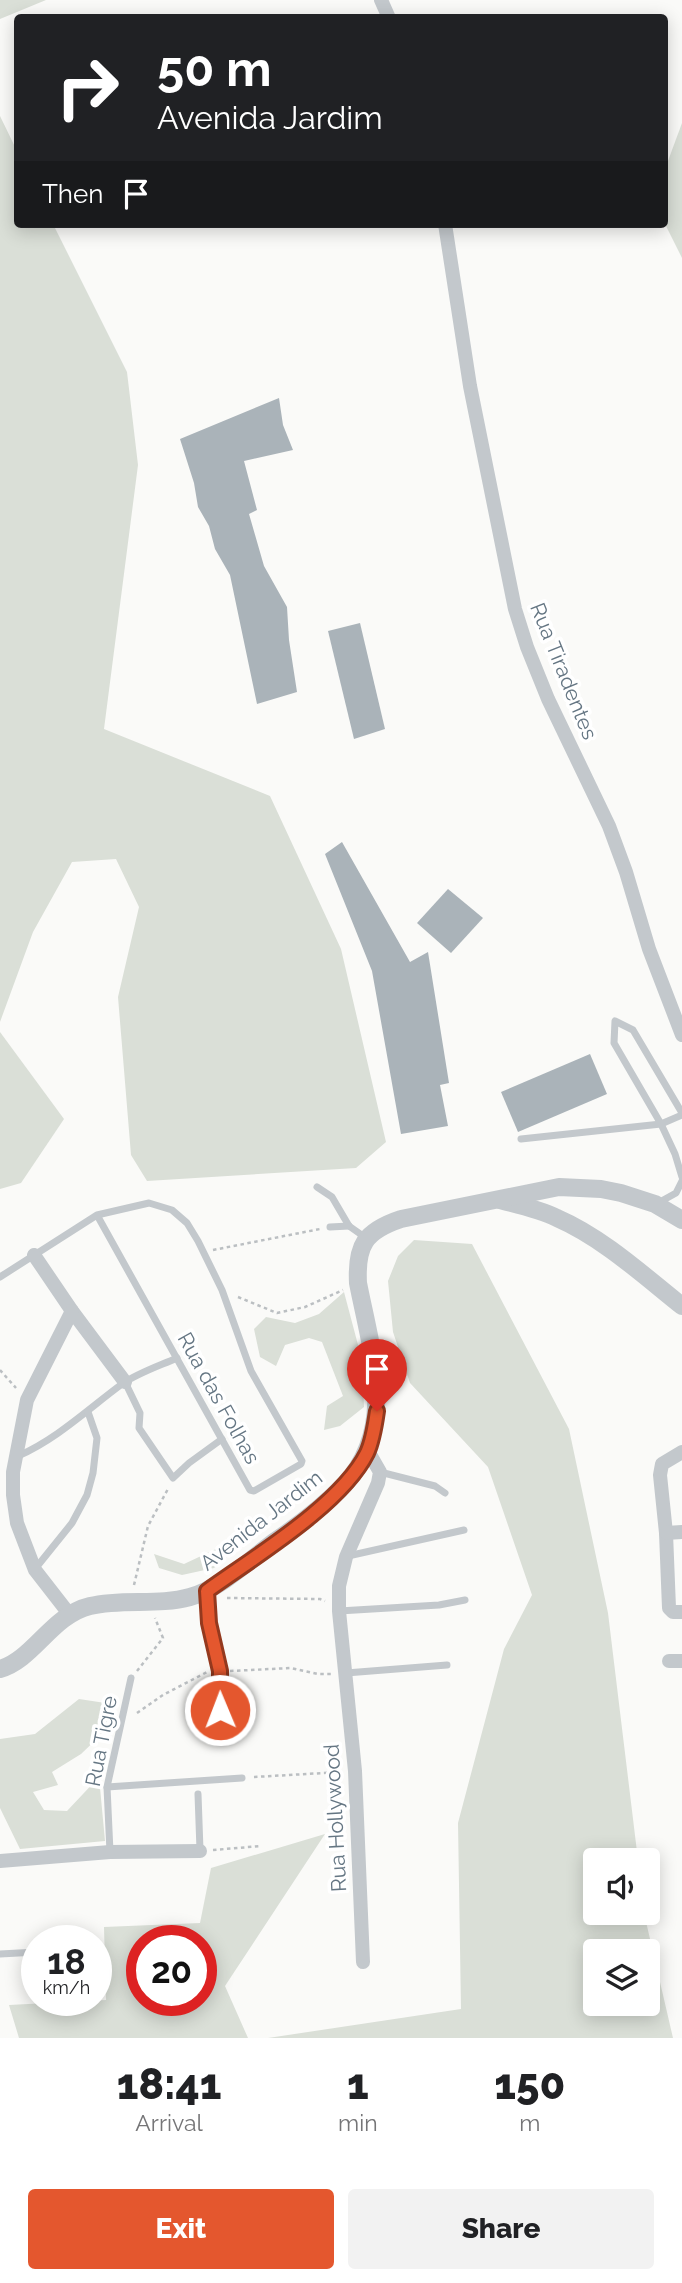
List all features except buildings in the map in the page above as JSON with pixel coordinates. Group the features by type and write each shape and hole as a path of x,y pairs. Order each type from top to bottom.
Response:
{"street":[{"name":"Rua Tiradentes","path":"446,228 470,386 515,609 548,699 609,826 649,949 682,1035"},
{"path":"366,1239 386,1224 401,1219 559,1187 601,1189 655,1204 682,1220"},
{"path":"496,1199 539,1210 577,1228 682,1306"},
{"name":"Avenida Jardim","path":"0,1669 19,1659 57,1623 90,1606 174,1601 207,1591 318,1509 345,1484 368,1451 377,1411 374,1357 358,1283 359,1254 366,1239"},
{"path":"34,1255 125,1382"},
{"path":"70,1615 35,1570 17,1523 13,1495 15,1458 27,1400 72,1311"},
{"path":"368,1451 380,1472"},
{"path":"682,1452 663,1464 660,1475 669,1608 673,1612 682,1612"},
{"name":"Rua Hollywood","path":"362,1962 355,1771 338,1611 346,1557 370,1504 380,1472"},
{"path":"666,1533 682,1532"},
{"path":"0,1861 110,1852 200,1851"}],"lane":[{"path":"521,1139 661,1124 682,1114 633,1030 615,1021 614,1043 661,1124 675,1154 682,1179 676,1193 655,1204"},
{"path":"317,1187 331,1197 349,1226 366,1239"},
{"path":"0,1277 97,1215 149,1203 160,1204 172,1210 187,1223 222,1290"},
{"name":"Rua das Folhas","path":"97,1215 252,1491 302,1462 251,1371 222,1290"},
{"path":"330,1227 349,1226"},
{"path":"15,1458 35,1448 88,1412 125,1382 177,1358"},
{"path":"125,1382 140,1413 139,1428 173,1478 222,1439"},
{"path":"35,1570 72,1524 87,1495 93,1473 97,1438 88,1412"},
{"path":"380,1472 435,1486 445,1493"},
{"path":"346,1557 464,1530"},
{"path":"207,1591 209,1623 220,1671 221,1730"},
{"path":"338,1611 439,1605 465,1600"},
{"path":"345,1673 447,1665"},
{"name":"Rua Tigre","path":"110,1852 107,1787 131,1678"},
{"path":"107,1787 242,1778"},
{"path":"198,1794 200,1851"},
{"path":"0,1954 21,1953"}],"path":[{"path":"204,1252 330,1227"},
{"path":"222,1290 277,1312 305,1307 358,1283"},
{"path":"0,1370 27,1400"},
{"path":"130,1602 148,1526 173,1478"},
{"path":"228,1598 320,1599 338,1611"},
{"path":"131,1678 163,1639"},
{"path":"242,1778 355,1771"},
{"path":"200,1851 261,1846"}],"shaded area":[{"path":"0,0 46,0 0,19"},
{"path":"0,116 14,145 14,228 55,228 127,372 138,465 104,729 270,796 341,949 386,1142 356,1168 147,1181 131,1155 118,997 139,907 116,859 72,862 33,932 0,1022"},
{"path":"682,123 682,258 667,228 668,161"},
{"path":"0,1032 64,1119 21,1183 0,1189"},
{"path":"414,1240 472,1244 569,1429 608,1613 637,1848 583,1848 583,1925 647,1925 650,1939 583,1939 583,2016 660,2016 660,1982 673,2038 268,2038 461,2009 458,1823 504,1649 532,1595 488,1467 410,1383 393,1332 388,1281 398,1256"},
{"path":"344,1292 362,1360 364,1407 340,1426 324,1430 327,1406 343,1396 322,1342 309,1338 285,1345 276,1366 260,1357 254,1329 266,1317 295,1323 319,1314"},
{"path":"216,1549 230,1554 214,1568 182,1575 159,1568 154,1554 184,1564"},
{"path":"79,1699 112,1704 104,1732 81,1754 52,1772 58,1785 33,1792 44,1810 67,1811 99,1777 105,1841 20,1849 0,1808 0,1739 35,1734"},
{"path":"325,1834 225,1986 248,2038 19,2038 9,2005 21,2004 21,2016 112,2016 112,1927 126,1926 126,2016 217,2016 217,1925 152,1925 200,1923 211,1868"}],"route":[{"path":"220,1710 220,1671 209,1623 207,1591 291,1530 345,1484 368,1451 377,1411"}]}
